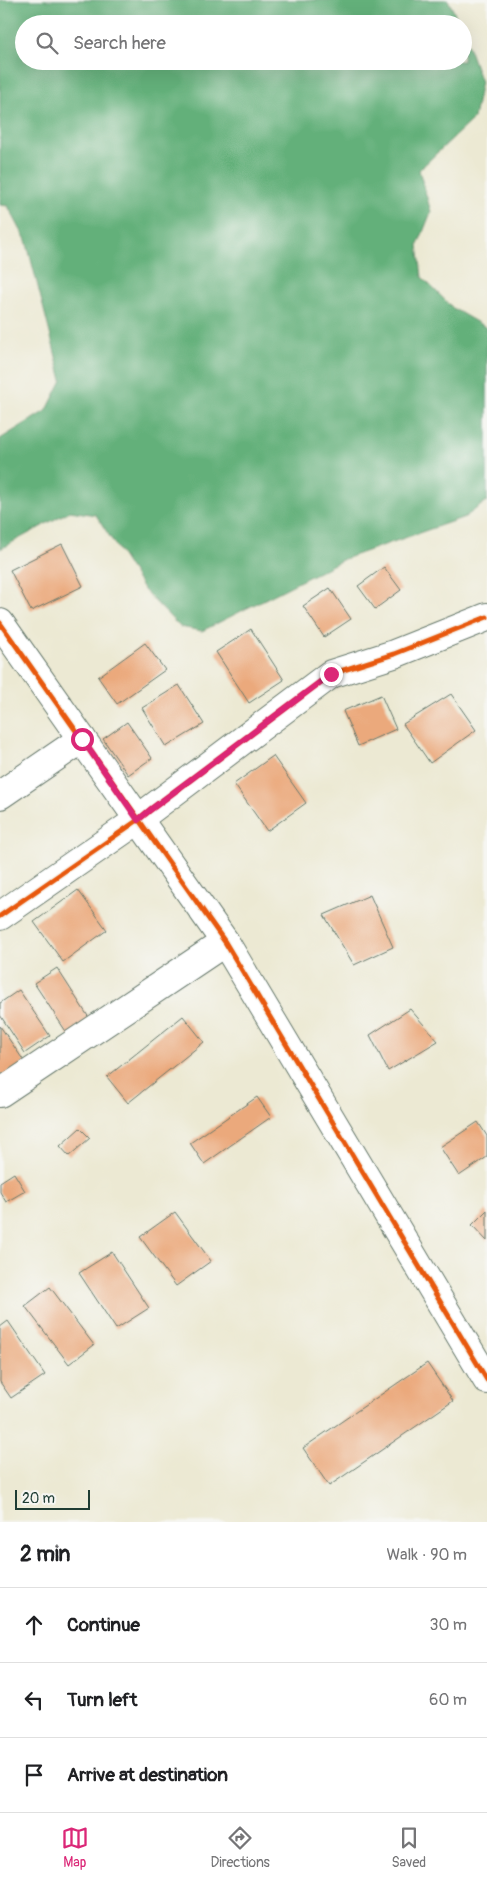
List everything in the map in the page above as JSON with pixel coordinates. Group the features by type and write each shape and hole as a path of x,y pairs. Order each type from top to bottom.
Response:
{"street":[{"path":"0,916 138,820 331,674 394,654 487,617"},
{"path":"0,623 225,942 487,1380"},
{"path":"0,795 82,739"},
{"path":"0,1093 225,942"}],"green space":[{"path":"0,0 448,0 456,15 15,15 15,70 472,70 472,56 481,82 474,118 419,170 431,212 418,245 422,277 454,309 487,328 487,501 465,517 344,559 202,631 180,627 144,590 96,515 70,511 0,549 0,439 47,410 62,380 26,240 8,206 0,205"}],"building":[{"path":"62,544 83,586 31,611 10,570"},
{"path":"384,567 401,590 375,609 358,586"},
{"path":"330,588 351,619 324,637 303,606"},
{"path":"251,629 284,680 249,703 216,652"},
{"path":"145,643 165,670 117,704 98,677"},
{"path":"179,685 204,724 166,747 142,708"},
{"path":"451,694 476,730 430,763 403,724"},
{"path":"381,695 396,729 358,746 343,711"},
{"path":"127,722 152,758 128,775 103,739"},
{"path":"273,756 306,803 267,831 234,784"},
{"path":"78,890 107,930 63,962 34,922"},
{"path":"370,895 393,947 354,965 324,915"},
{"path":"57,968 93,1024 71,1039 34,983"},
{"path":"19,990 50,1036 25,1053 0,1015 0,1003"},
{"path":"410,1009 438,1041 388,1071 370,1035"},
{"path":"183,1016 204,1042 128,1103 107,1077"},
{"path":"0,1026 26,1064 0,1082"},
{"path":"257,1097 271,1117 204,1164 190,1143"},
{"path":"478,1122 487,1136 487,1157 459,1176 440,1147"},
{"path":"80,1128 90,1138 69,1156 60,1146"},
{"path":"14,1173 25,1191 6,1202 0,1192 0,1182"},
{"path":"487,1210 487,1241 472,1225"},
{"path":"175,1212 211,1261 176,1286 140,1237"},
{"path":"112,1252 149,1308 116,1329 79,1273"},
{"path":"50,1287 94,1345 69,1364 25,1306"},
{"path":"8,1321 45,1375 11,1398 0,1382 0,1327"},
{"path":"427,1363 453,1401 329,1486 303,1448"}],"cycle path":[{"path":"0,916 138,820 331,674 394,654 487,617"},
{"path":"0,623 225,942 487,1380"}],"route":[{"path":"82,739 138,820 331,674"}]}
